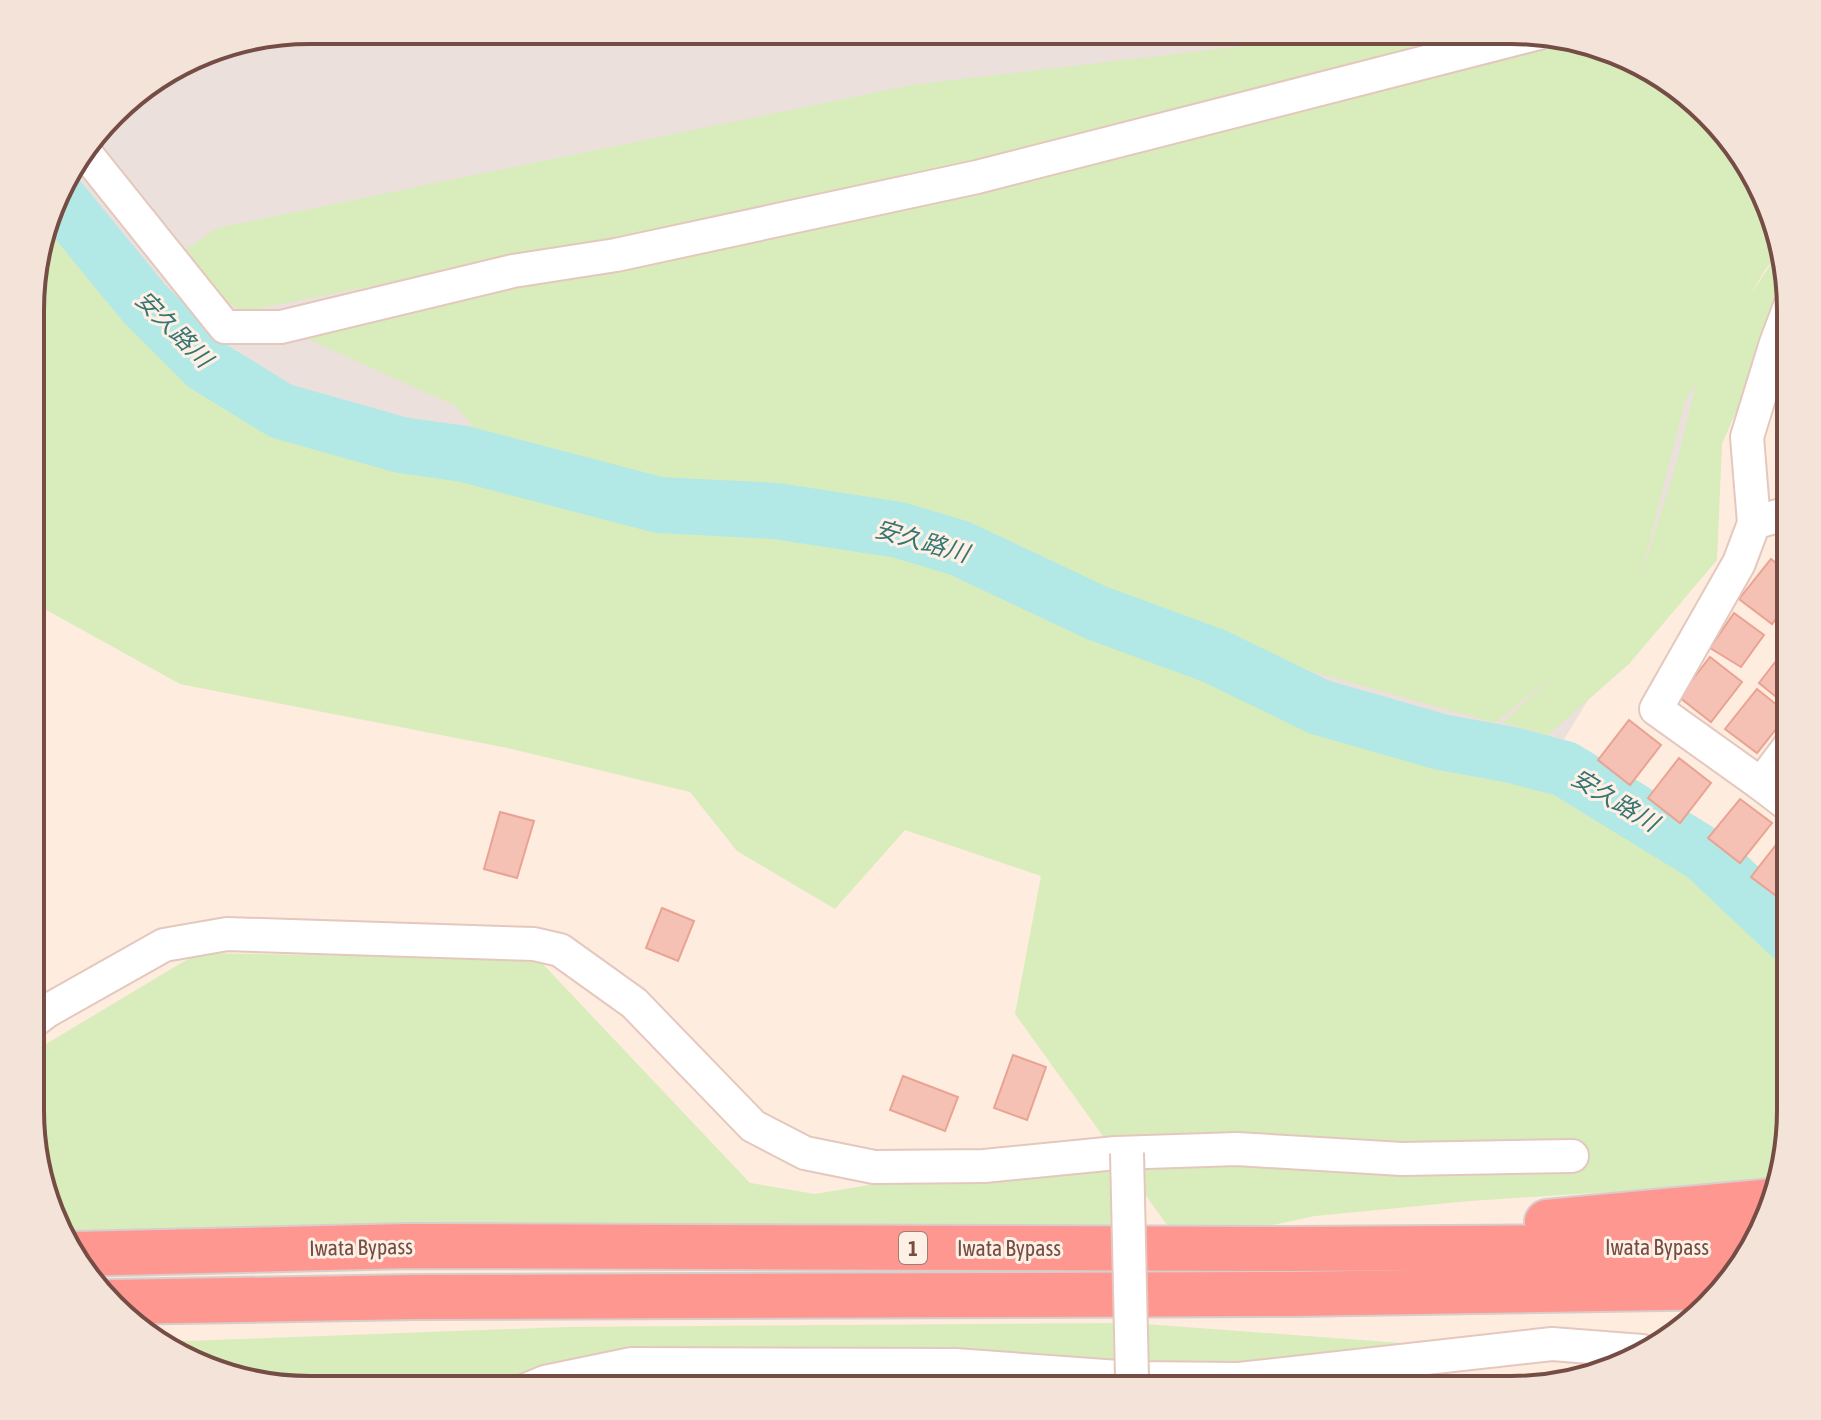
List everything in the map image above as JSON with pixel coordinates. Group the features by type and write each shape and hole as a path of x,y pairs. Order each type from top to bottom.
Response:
{"highway":[{"name":"1","path":"1290,1249 1760,1202"},
{"name":"Iwata Bypass","path":"87,1254 408,1246 1290,1249 1739,1246"},
{"name":"Iwata Bypass","path":"126,1302 416,1297 1292,1294 1709,1287"},
{"path":"1292,1294 1685,1310"}],"street":[{"path":"91,160 225,327 281,327 513,271 616,255 977,177 1492,45"},
{"path":"1776,796 1656,709 1739,563 1754,523 1747,437 1777,359"},
{"path":"1754,523 1777,516"},
{"path":"1761,784 1776,763"},
{"path":"45,1005 164,945 227,934 534,944 560,950 634,1003 753,1126 805,1153 874,1167 984,1166 1127,1153 1237,1149 1402,1159 1572,1156"},
{"path":"1127,1153 1128,1376"},
{"path":"1268,1376 1552,1344 1600,1360"},
{"path":"578,1375 632,1364 955,1365 1052,1376"}],"shaded area":[{"path":"293,45 1528,45 1563,49 1613,64 1644,80 1673,99 1699,122 1722,148 1750,193 1772,261 1714,327 1700,515 1534,789 790,577 286,419 50,254 64,208 80,177 110,135 135,110 162,89 208,64 258,49"}],"green space":[{"path":"1252,45 1528,45 1580,53 1613,64 1644,80 1686,110 1722,148 1750,193 1772,258 1749,297 1772,261 1777,317 1722,444 1717,560 1629,664 1548,735 1503,723 1555,674 1495,723 1225,647 933,515 661,487 489,446 456,406 281,327 1138,134 245,311 178,283 181,253 217,228 912,85","holes":["1696,384 1676,465 1640,579 1685,401"]},
{"path":"60,219 130,317 308,418 599,495 885,540 980,571 1084,630 1220,674 1378,750 1524,777 1674,839 1776,924 1776,1127 1768,1179 1767,1182 1470,1201 1315,1216 1181,1244 1128,1171 1129,1235 73,1230 49,1162 45,1127 45,1045 198,953 538,959 750,1183 815,1194 984,1166 1126,1168 1015,1014 1041,876 905,830 835,909 737,851 690,792 512,749 180,684 44,609 44,310 46,276"},
{"path":"1131,1323 1496,1350 1097,1376 730,1364 639,1375 293,1375 241,1367 208,1356 179,1341 566,1327"}],"building":[{"path":"1771,559 1777,564 1777,618 1772,624 1739,599"},
{"path":"1734,613 1764,635 1741,667 1710,648"},
{"path":"1710,657 1742,682 1711,722 1679,697"},
{"path":"1777,660 1777,697 1759,683"},
{"path":"1757,689 1777,705 1776,728 1757,753 1725,729"},
{"path":"1629,720 1661,745 1630,785 1598,760"},
{"path":"1679,758 1711,783 1680,823 1648,798"},
{"path":"1740,799 1772,823 1740,863 1708,838"},
{"path":"500,812 534,821 517,878 484,869"},
{"path":"1776,844 1776,896 1751,877"},
{"path":"662,908 694,921 678,961 646,948"},
{"path":"1013,1055 1046,1067 1027,1120 994,1108"},
{"path":"903,1076 958,1097 945,1131 890,1110"}],"waterway":[{"name":"安久路川","path":"65,206 144,303 206,365 281,411 401,445 464,454 659,505 776,511 899,530 959,548 1097,613 1214,656 1319,707 1441,742 1512,755 1565,769 1705,855 1776,922"}]}
